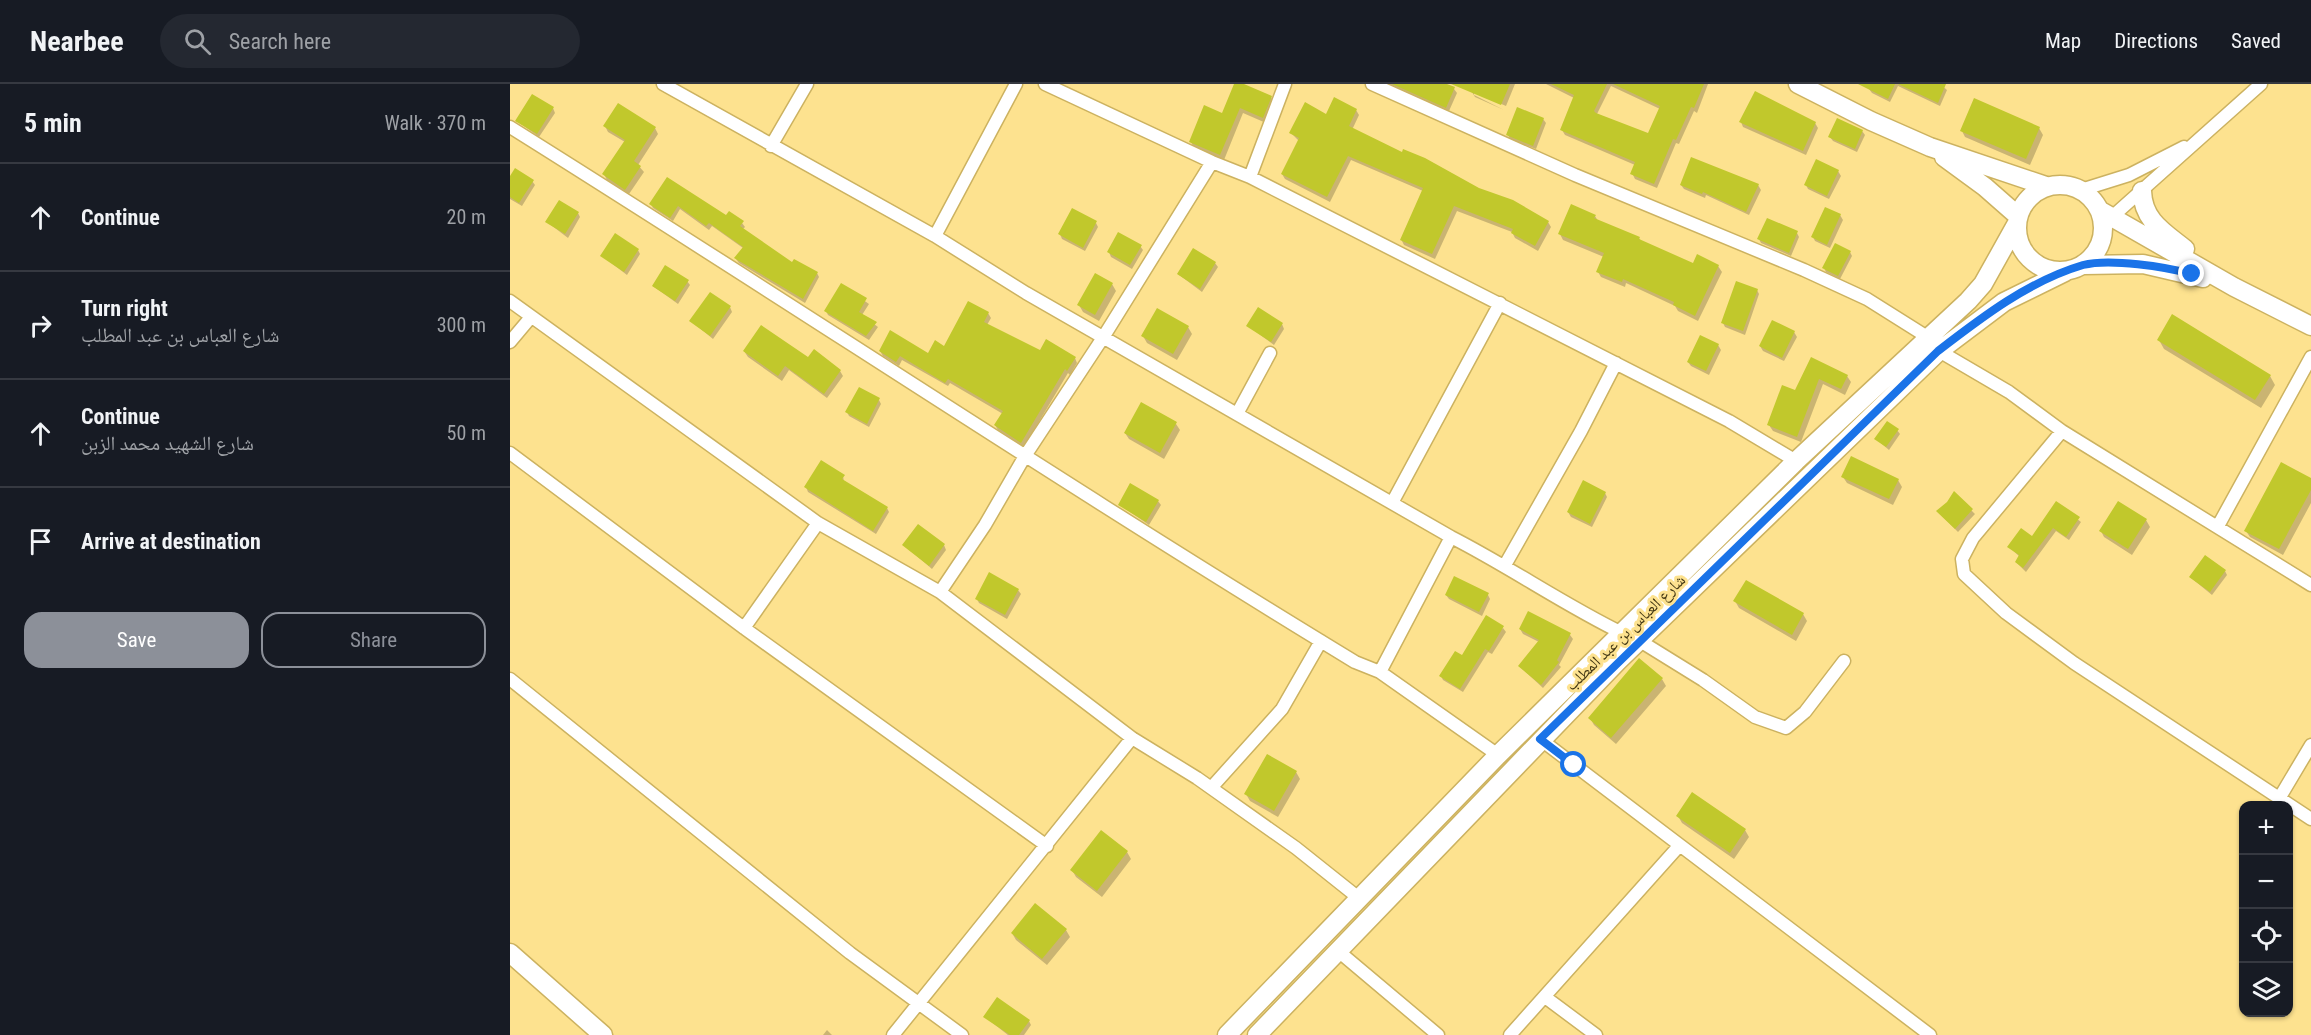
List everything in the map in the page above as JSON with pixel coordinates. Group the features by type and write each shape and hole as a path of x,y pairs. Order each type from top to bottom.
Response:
{"street":[{"path":"663,84 935,236 1026,293 1450,537 1505,565 1571,608 1632,637 1703,680 1755,717 1786,728 1805,712 1844,661"},
{"path":"771,146 807,84"},
{"path":"935,236 1016,84"},
{"path":"1046,84 1212,162 1250,177 1729,421 1796,461"},
{"path":"1250,177 1285,84"},
{"path":"1372,84 1575,175 1804,270 1867,299 1934,345 2010,392 2062,431 2218,525 2311,585"},
{"path":"2084,265 2095,255 2102,243 2106,217 2142,191 2261,84"},
{"path":"1803,85 1871,122 1930,147 2046,186"},
{"path":"510,127 1025,456 1355,662 1380,672 1498,755"},
{"path":"2081,190 2129,175 2201,138"},
{"path":"1930,147 1985,187 2017,221"},
{"path":"940,592 986,525 1025,456 1104,336 1212,162"},
{"path":"2234,287 2168,268 2143,264 2084,265 2065,272 2046,269 2030,260 2019,244 2017,221 2024,203 2033,193 2046,186 2064,184 2081,190 2093,198 2106,217 2311,326"},
{"path":"2142,191 2143,209 2149,219 2234,287"},
{"name":"شارع العباس بن عبد المطلب","path":"1227,1035 1498,755 1632,637 1934,345 1983,284 2017,221"},
{"name":"شارع العباس بن عبد المطلب","path":"1257,1035 1540,739 1796,461 1934,345 2004,302 2065,272"},
{"path":"510,301 818,523 940,592 1132,738 1211,788 1296,848 1360,899"},
{"path":"1392,503 1500,303"},
{"path":"510,342 531,317"},
{"path":"1237,414 1270,353"},
{"path":"2218,525 2311,357"},
{"path":"1505,565 1581,431 1616,363"},
{"path":"2062,431 1974,538 1962,559 1964,574 2006,613 2074,663 2311,819"},
{"path":"510,453 744,628 1047,846"},
{"path":"744,628 818,523"},
{"path":"1380,672 1450,537"},
{"path":"1211,788 1282,709 1321,641"},
{"path":"510,678 850,953 962,1035"},
{"path":"893,1035 1132,738"},
{"path":"1540,739 1679,846 1852,973 1930,1035"},
{"path":"2280,797 2311,745"},
{"path":"1510,1035 1679,846"},
{"path":"1337,950 1438,1035"},
{"path":"510,953 603,1035"},
{"path":"1545,997 1596,1035"}],"building":[{"path":"1234,84 1244,84 1272,96 1263,118 1240,108 1220,155 1189,142 1204,105 1222,113"},
{"path":"1392,84 1447,84 1455,87 1446,108"},
{"path":"1451,84 1510,84 1501,105"},
{"path":"1551,84 1607,84 1594,111 1648,133 1660,106 1613,84 1704,84 1676,140 1673,139 1654,184 1630,174 1635,162 1560,130 1574,95"},
{"path":"1858,84 1895,84 1888,99"},
{"path":"1898,84 1946,84 1938,103"},
{"path":"1755,91 1816,122 1803,151 1739,122"},
{"path":"532,94 554,107 537,134 515,121"},
{"path":"1334,97 1357,109 1349,126 1402,152 1403,149 1425,158 1479,188 1513,200 1549,221 1535,246 1511,233 1513,229 1454,206 1432,254 1400,240 1423,188 1348,156 1327,197 1281,174 1299,138 1289,133 1305,102 1326,114"},
{"path":"1974,98 2040,127 2026,159 1960,131"},
{"path":"618,103 656,127 634,161 641,166 625,190 602,174 625,140 603,126"},
{"path":"1517,107 1544,118 1533,146 1506,135"},
{"path":"1837,118 1863,130 1855,149 1828,137"},
{"path":"1691,157 1759,184 1746,212 1703,192 1702,194 1680,185"},
{"path":"1816,159 1839,170 1827,196 1804,185"},
{"path":"515,168 534,180 519,203 510,197 510,176"},
{"path":"667,177 726,215 729,211 744,221 740,226 792,262 794,259 818,272 803,299 734,258 743,247 709,223 706,226 678,206 670,218 649,204"},
{"path":"559,200 579,212 565,234 545,222"},
{"path":"1571,204 1596,215 1594,218 1693,263 1697,254 1719,265 1695,316 1673,305 1674,302 1623,279 1622,282 1596,272 1604,253 1558,234"},
{"path":"1825,207 1841,214 1827,245 1811,237"},
{"path":"1072,208 1097,221 1083,248 1058,234"},
{"path":"1767,218 1798,231 1789,253 1757,239"},
{"path":"1118,232 1142,245 1130,265 1107,252"},
{"path":"615,233 639,249 624,272 600,256"},
{"path":"1835,243 1851,251 1838,276 1822,268"},
{"path":"1193,248 1216,262 1200,289 1177,274"},
{"path":"665,265 689,280 675,301 652,286"},
{"path":"1095,273 1113,283 1095,315 1077,305"},
{"path":"1736,281 1758,289 1743,331 1721,323"},
{"path":"841,283 867,298 859,312 877,322 866,336 824,311"},
{"path":"710,292 731,306 710,336 689,321"},
{"path":"968,301 989,312 984,322 1040,350 1046,339 1076,357 1067,371 1065,369 1021,443 994,425 1003,411 948,379 945,383 900,356 896,362 879,351 890,330 928,353 935,340 944,346"},
{"path":"1258,307 1283,323 1271,342 1246,326"},
{"path":"1157,308 1189,326 1173,354 1141,336"},
{"path":"2172,314 2271,375 2255,400 2157,340"},
{"path":"1772,320 1795,331 1782,358 1759,346"},
{"path":"761,325 808,357 814,349 841,370 824,394 785,366 778,376 743,351"},
{"path":"1700,335 1719,344 1706,371 1687,362"},
{"path":"1811,357 1848,375 1841,389 1819,379 1797,437 1767,425 1782,385 1795,390"},
{"path":"859,387 880,398 867,424 845,412"},
{"path":"1141,402 1177,422 1160,453 1124,433"},
{"path":"1887,421 1899,429 1886,447 1874,439"},
{"path":"1851,456 1899,479 1889,499 1841,477"},
{"path":"821,460 845,475 842,479 888,507 873,531 804,487"},
{"path":"2281,462 2311,478 2311,490 2279,549 2244,531"},
{"path":"1583,480 1606,492 1590,524 1567,512"},
{"path":"1130,483 1159,500 1146,522 1118,505"},
{"path":"1954,491 1973,509 1955,529 1936,511 1947,502"},
{"path":"2056,501 2080,517 2066,537 2053,528 2023,568 2015,562 2019,555 2007,547 2021,528 2032,536"},
{"path":"2118,501 2147,519 2128,549 2099,531"},
{"path":"918,524 945,544 929,566 902,545"},
{"path":"2205,555 2226,570 2210,592 2189,577"},
{"path":"989,572 1019,589 1005,615 975,599"},
{"path":"1454,576 1489,593 1479,612 1445,595"},
{"path":"1746,580 1804,613 1792,635 1733,601"},
{"path":"1528,611 1571,633 1557,660 1559,662 1541,685 1518,666 1539,640 1519,629"},
{"path":"1486,615 1504,626 1489,651 1485,649 1460,689 1439,676 1455,651 1462,655"},
{"path":"1639,658 1663,678 1611,738 1588,718"},
{"path":"1267,754 1297,771 1274,811 1244,794"},
{"path":"1692,792 1746,829 1730,853 1676,816"},
{"path":"1101,830 1128,851 1097,891 1070,870"},
{"path":"1035,903 1067,929 1042,959 1011,933"},
{"path":"997,997 1030,1020 1019,1035 1010,1035 983,1017"}],"route":[{"path":"1574,765 1540,739 1938,351 2004,302 2084,265 2143,264 2192,274"}]}
